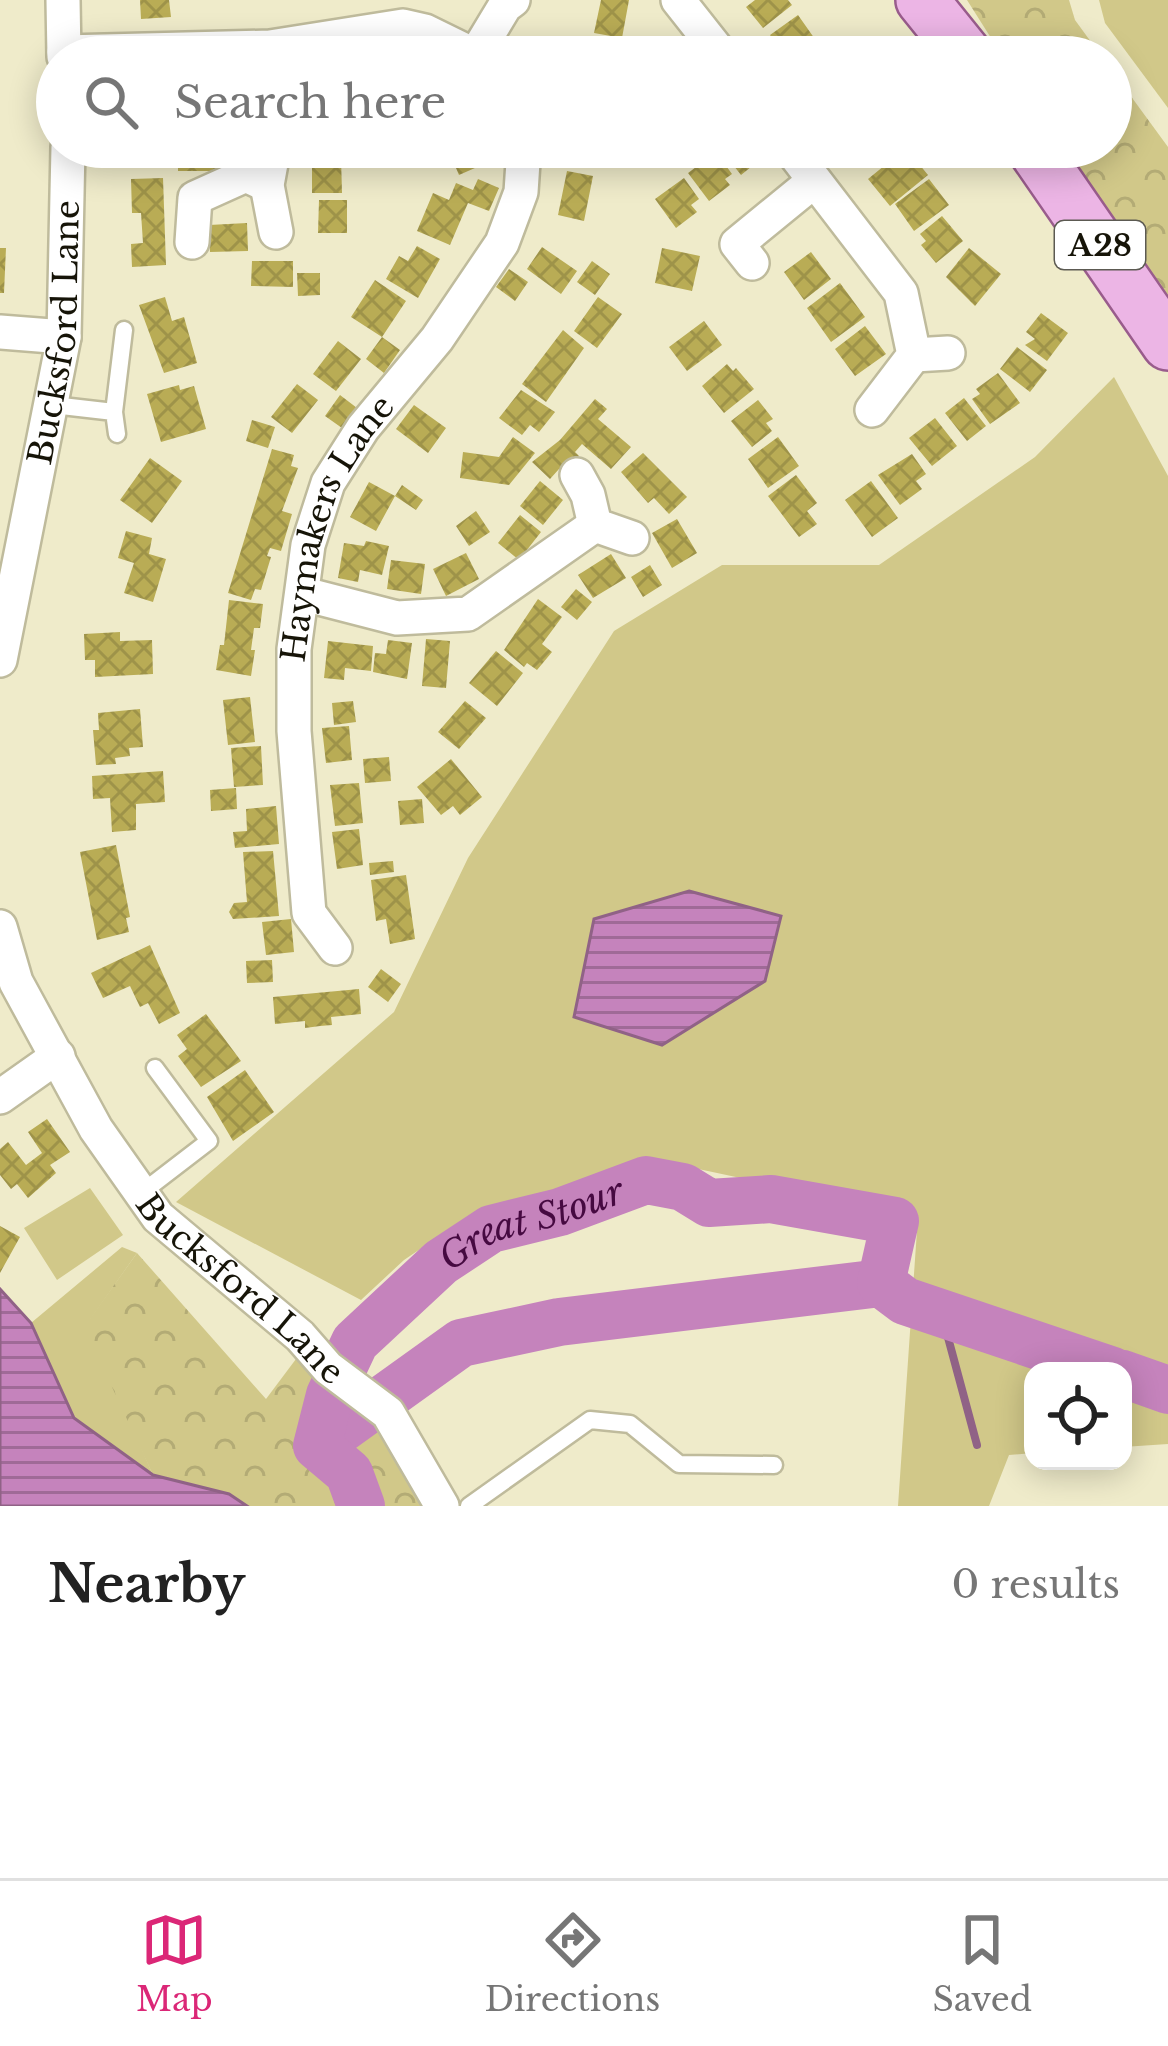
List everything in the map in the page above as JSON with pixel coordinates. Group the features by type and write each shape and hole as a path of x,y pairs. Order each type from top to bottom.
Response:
{"main road":[{"path":"922,0 951,36"},
{"name":"A28","path":"1046,168 1168,344"}],"street":[{"path":"63,0 64,36"},
{"path":"488,36 505,5 513,0"},
{"path":"678,0 706,36"},
{"path":"352,36 403,26 428,36"},
{"name":"Bucksford Lane","path":"0,660 64,337 68,168"},
{"path":"270,168 267,185 276,232"},
{"name":"Haymakers Lane","path":"335,948 309,913 293,731 294,649 308,545 328,483 363,428 436,339 502,243 521,192 523,168"},
{"path":"804,168 901,293 914,355 872,410"},
{"path":"192,242 195,198 246,175 267,185"},
{"path":"752,263 737,244 814,181"},
{"path":"0,332 64,337"},
{"path":"914,355 948,353"},
{"path":"577,475 596,525"},
{"path":"304,594 397,618 469,614 596,525"},
{"path":"596,525 632,538"},
{"name":"Bucksford Lane","path":"0,927 16,982 96,1130 140,1194 158,1217 358,1391 442,1506"},
{"path":"0,1097 58,1056"}],"lane":[{"path":"116,434 114,412 124,330"},
{"path":"53,405 114,412"},
{"path":"140,1194 209,1141 155,1069"},
{"path":"469,1506 590,1420 630,1424 679,1465 774,1466"}],"green space":[{"path":"967,0 1069,0 1087,36 990,36"},
{"path":"1099,0 1168,0 1168,108 1132,59 1132,36 1115,36 1105,23"},
{"path":"1132,98 1168,147 1168,298 1078,168 1132,168"},
{"path":"1114,377 1168,476 1168,1444 1132,1446 1132,1362 1024,1362 1024,1454 1009,1455 989,1506 898,1506 918,1216 689,1167 635,1164 599,1182 478,1210 404,1260 361,1300 176,1202 394,1012 468,858 614,631 722,565 879,565 1035,457"},
{"path":"90,1188 123,1235 57,1280 24,1228"},
{"path":"122,1247 137,1253 87,1324 153,1475 74,1418 31,1323"},
{"path":"137,1253 266,1399 296,1359 403,1447 427,1506 247,1506 229,1494 153,1475 84,1327"}],"shaded area":[{"path":"689,891 781,916 765,981 662,1045 574,1017 594,919"},
{"path":"0,1289 31,1323 74,1418 153,1475 229,1494 247,1506 0,1506"}],"building":[{"path":"140,0 169,0 171,17 141,19"},
{"path":"601,0 629,0 622,36 594,33"},
{"path":"755,0 788,0 792,5 763,28 746,7"},
{"path":"798,15 813,36 771,36"},
{"path":"224,168 224,171 178,171"},
{"path":"312,168 341,168 342,193 312,193"},
{"path":"695,168 728,168 732,174 725,179 730,185 709,201 688,173"},
{"path":"881,168 922,168 928,175 890,206 868,179"},
{"path":"567,171 593,176 584,221 558,215"},
{"path":"163,178 166,265 132,267 131,244 143,243 141,213 132,213 131,179"},
{"path":"684,178 699,199 691,205 697,212 676,228 655,199"},
{"path":"478,179 499,188 489,211 468,203 450,245 417,231 433,193 449,200 456,183 473,190"},
{"path":"929,179 949,205 914,231 895,204"},
{"path":"319,200 347,200 347,233 318,233"},
{"path":"942,216 963,241 936,263 921,245 926,241 920,234"},
{"path":"247,223 248,251 210,252 209,225"},
{"path":"417,246 440,259 418,298 386,279 399,256 408,261"},
{"path":"542,247 577,271 561,294 527,269"},
{"path":"0,248 6,248 4,293 0,293"},
{"path":"662,248 700,256 692,291 655,283"},
{"path":"969,248 1001,274 975,306 946,277"},
{"path":"811,252 831,279 804,300 784,272"},
{"path":"252,261 293,261 293,287 251,286"},
{"path":"592,261 610,274 595,295 577,282"},
{"path":"509,269 528,282 515,301 496,287"},
{"path":"297,273 320,273 320,295 298,296"},
{"path":"375,280 406,301 382,337 351,317"},
{"path":"840,283 865,317 831,342 807,308"},
{"path":"165,297 172,321 184,317 197,363 164,373 139,305"},
{"path":"598,297 622,314 597,348 574,331"},
{"path":"1041,313 1068,333 1047,361 1025,345 1035,339 1026,332"},
{"path":"704,321 722,345 687,371 669,347"},
{"path":"865,326 886,354 855,376 835,349"},
{"path":"563,330 584,348 546,402 522,384"},
{"path":"382,337 400,350 384,373 366,359"},
{"path":"338,341 361,359 336,391 313,374"},
{"path":"1017,347 1047,370 1030,392 1000,369"},
{"path":"727,364 754,389 724,413 702,386"},
{"path":"998,373 1020,403 990,424 972,399 980,394 976,389"},
{"path":"297,384 318,400 292,433 271,417"},
{"path":"179,385 180,390 194,386 206,429 161,442 147,394"},
{"path":"521,390 555,412 539,432 530,425 522,435 499,418"},
{"path":"340,395 357,408 342,428 325,416"},
{"path":"964,398 986,426 967,441 945,413"},
{"path":"595,399 607,409 598,419 631,447 611,469 582,444 575,452 579,456 564,473 559,469 550,479 532,462 560,440"},
{"path":"758,400 773,419 766,423 772,431 752,447 731,421"},
{"path":"414,405 446,428 428,453 396,429"},
{"path":"935,418 957,446 932,466 909,438"},
{"path":"252,420 275,427 268,448 246,441"},
{"path":"513,437 535,453 509,485 460,478 463,452 499,457"},
{"path":"778,437 799,466 768,488 748,459"},
{"path":"272,449 294,455 291,466 298,468 282,511 292,514 281,551 270,548 261,590 255,589 251,600 228,593"},
{"path":"643,453 687,497 669,514 654,498 648,503 621,472"},
{"path":"912,454 926,474 916,481 922,489 900,505 878,475"},
{"path":"150,458 182,481 152,523 120,500"},
{"path":"796,475 817,503 807,511 817,524 799,537 768,496"},
{"path":"540,481 563,500 543,525 520,506"},
{"path":"871,481 898,518 872,537 845,500"},
{"path":"369,482 395,496 376,531 350,517"},
{"path":"402,485 423,500 416,510 395,496"},
{"path":"476,511 490,532 469,546 456,526"},
{"path":"520,515 541,532 519,560 498,543"},
{"path":"677,519 697,553 672,568 652,533"},
{"path":"126,531 152,538 149,554 166,559 153,602 124,593 134,563 118,558"},
{"path":"366,541 389,546 382,575 360,570 358,582 338,578 344,543 364,546"},
{"path":"466,553 479,579 446,596 433,569"},
{"path":"611,554 626,578 593,598 578,575"},
{"path":"391,560 425,564 421,594 387,589"},
{"path":"650,565 662,585 643,597 631,577"},
{"path":"576,589 592,602 577,620 561,607"},
{"path":"538,599 562,617 542,644 552,652 537,670 527,663 524,667 504,650"},
{"path":"229,600 263,604 260,628 254,628 251,676 216,670"},
{"path":"120,632 120,641 152,640 153,674 95,677 95,660 85,660 84,634"},
{"path":"426,639 450,641 446,688 422,686"},
{"path":"388,640 412,643 407,679 373,672 375,653 386,654"},
{"path":"328,641 373,646 371,671 345,668 344,680 324,678"},
{"path":"496,651 523,673 497,706 469,683"},
{"path":"250,697 255,742 228,745 223,700"},
{"path":"353,701 356,722 334,725 332,703"},
{"path":"465,701 486,718 459,749 438,732"},
{"path":"140,709 143,747 129,748 130,756 115,758 116,764 96,765 93,730 99,730 98,713"},
{"path":"349,726 352,760 326,763 322,728"},
{"path":"261,746 263,785 234,787 231,748"},
{"path":"389,757 391,781 365,783 363,759"},
{"path":"451,759 482,797 460,815 453,806 441,815 417,787"},
{"path":"163,771 165,802 136,804 136,830 112,832 110,798 93,799 92,776"},
{"path":"359,783 363,823 335,826 330,785"},
{"path":"236,788 237,809 211,811 210,790"},
{"path":"422,799 424,823 400,825 398,801"},
{"path":"276,806 279,844 235,848 233,832 247,831 246,809"},
{"path":"359,829 363,865 337,869 332,832"},
{"path":"116,845 129,932 97,940 80,852"},
{"path":"273,851 279,916 233,919 229,912 234,903 247,902 243,852"},
{"path":"393,861 394,872 370,875 369,863"},
{"path":"406,875 415,939 390,944 386,919 376,921 371,880"},
{"path":"291,919 294,952 266,955 262,922"},
{"path":"150,945 180,1013 159,1024 148,1003 140,1007 130,986 103,998 91,973"},
{"path":"272,960 273,982 247,983 246,961"},
{"path":"381,969 401,984 388,1002 368,987"},
{"path":"359,989 361,1014 331,1017 332,1025 275,1024 273,997"},
{"path":"206,1014 241,1061 201,1087 178,1056 187,1049 177,1035"},
{"path":"245,1070 274,1112 233,1141 207,1097"},
{"path":"47,1119 70,1152 50,1165 56,1173 28,1198 17,1184 11,1189 0,1175 0,1149 8,1142 26,1165 42,1153 28,1132"},
{"path":"0,1226 20,1237 0,1273"}],"waterway":[{"name":"Great Stour","path":"361,1506 349,1473 317,1446 330,1395 355,1342 441,1262 491,1229 560,1212 646,1180 683,1187 709,1203 771,1199 895,1221 881,1283 905,1301 1086,1362"},
{"path":"337,1432 461,1343 559,1322 881,1283"},
{"path":"905,1301 943,1319 977,1445"},
{"name":"Great Stour","path":"1132,1377 1168,1390"}]}
